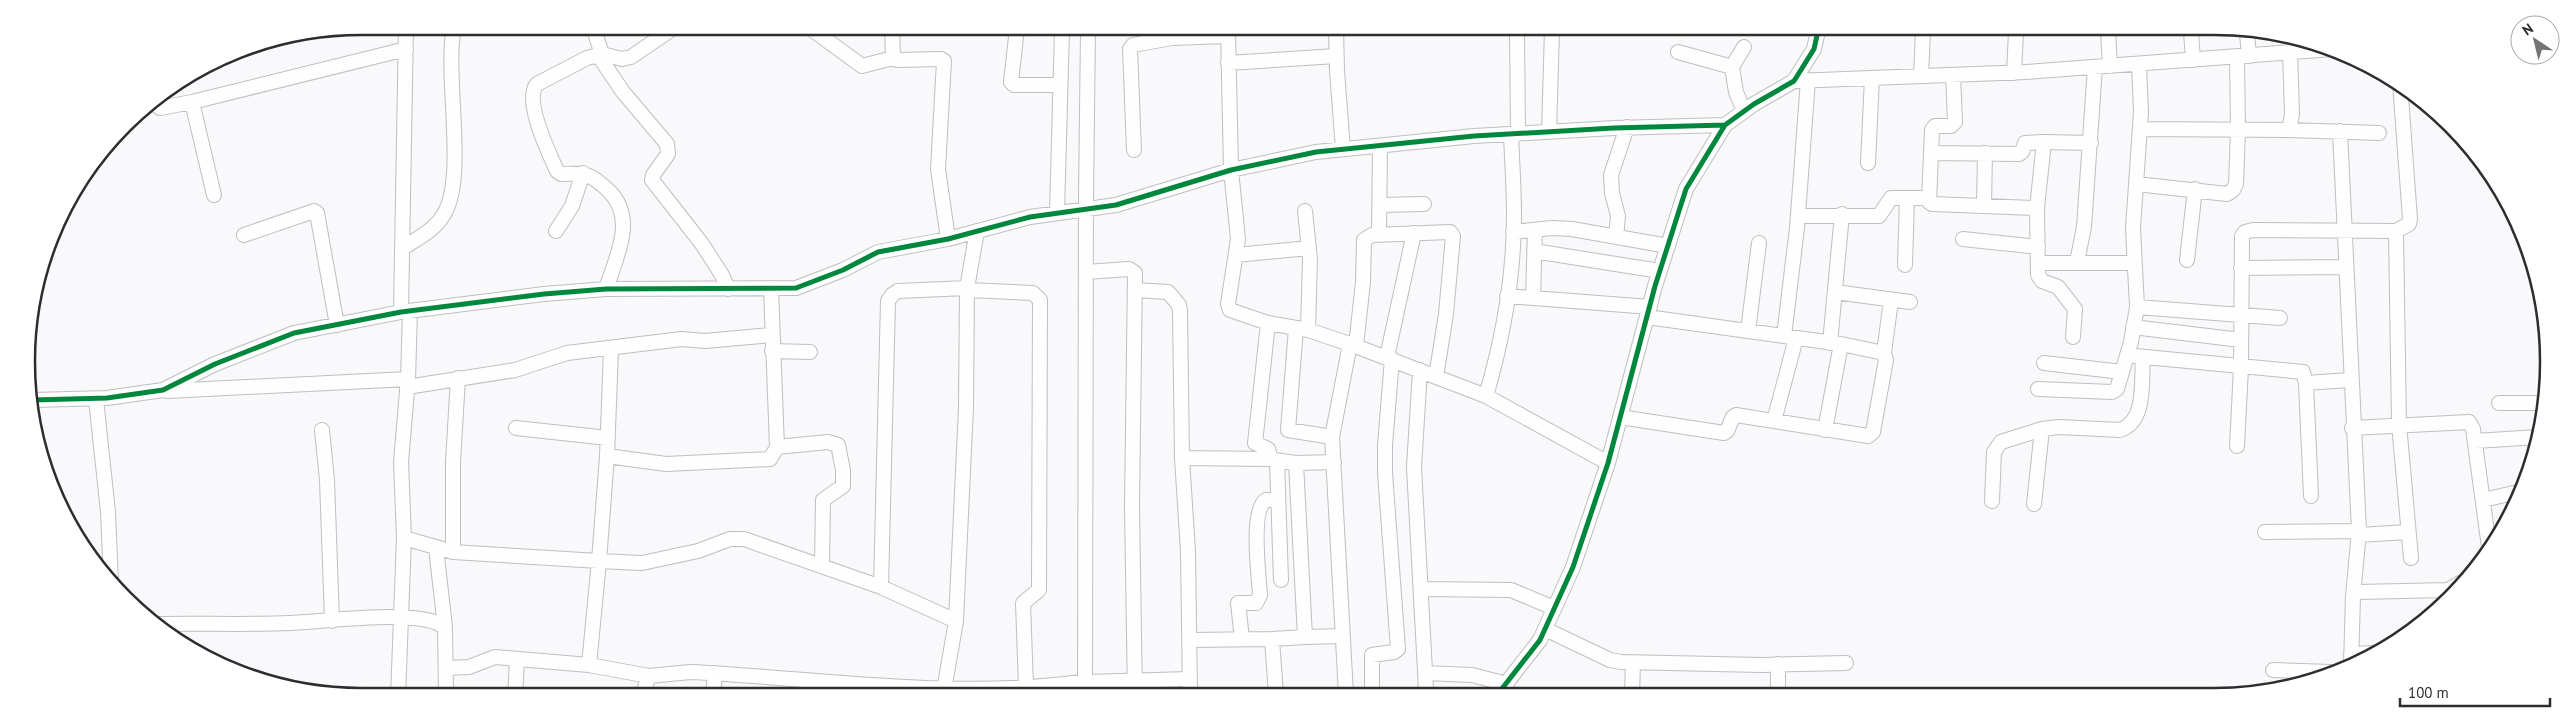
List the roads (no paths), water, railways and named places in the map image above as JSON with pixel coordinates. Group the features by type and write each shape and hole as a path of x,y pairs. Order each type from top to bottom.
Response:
{"street":[{"path":"398,688 404,538 401,462 408,383 403,248 406,35"},
{"path":"403,248 433,228 450,202 453,167 454,35"},
{"path":"595,35 600,54 623,92 668,144 668,154 653,175 652,180 702,244 722,275 728,289"},
{"path":"606,289 623,236 623,214 613,195 593,176 583,173 561,174 557,171 548,151 531,96 537,84 600,54 622,58 631,57 663,35"},
{"path":"820,35 862,66 893,58 897,60 941,59 944,61 938,169 948,239"},
{"path":"892,35 893,58"},
{"path":"1016,35 1011,82 1014,85 1059,85"},
{"path":"1057,213 1062,35"},
{"path":"1077,687 1086,272 1088,35"},
{"path":"1134,150 1130,49 1137,43 1168,35"},
{"path":"1228,35 1230,170 1236,211 1236,255 1228,308 1234,313 1268,323 1302,329 1353,345 1486,396 1608,463"},
{"path":"1336,35 1343,150"},
{"path":"1486,396 1498,356 1507,296 1513,232 1517,35"},
{"path":"1549,132 1552,35"},
{"path":"1774,421 1790,337 1798,216 1801,80 1817,35"},
{"path":"1921,76 1923,35"},
{"path":"2014,73 2016,35"},
{"path":"2108,35 2110,66"},
{"path":"2191,35 2193,60"},
{"path":"2136,184 2227,194 2233,190 2236,184 2245,37"},
{"path":"1744,47 1732,67 1734,87 1744,111"},
{"path":"158,106 160,108 192,102 406,48"},
{"path":"1503,688 1540,640 1573,567 1608,463 1648,312 1686,188 1725,125 1744,111 1801,80 2014,73 2313,50"},
{"path":"1678,52 1732,67"},
{"path":"2289,130 2292,114 2290,52"},
{"path":"1228,63 1336,56"},
{"path":"2038,389 2112,392 2117,389 2127,356 2137,307 2133,264 2133,208 2140,129 2139,64"},
{"path":"2077,262 2082,244 2091,143 2095,67"},
{"path":"1953,75 1955,122 1951,126 1934,126 1929,198 1932,204 2037,208"},
{"path":"1868,163 1872,78"},
{"path":"2237,446 2241,368 2242,236 2245,232 2396,231 2409,224 2401,94"},
{"path":"192,102 214,195"},
{"path":"158,391 215,364 294,333 406,312 544,294 606,289 796,288 844,270 878,252 948,239 1030,217 1116,205 1230,170 1316,152 1515,134 1627,127 1725,125"},
{"path":"1616,237 1618,216 1612,192 1611,176 1627,127"},
{"path":"2140,129 2379,133"},
{"path":"2340,132 2352,428 2359,533 2353,596 2351,657"},
{"path":"2044,142 2037,208 2040,278 2058,287 2075,309 2073,337"},
{"path":"1932,153 2019,154 2022,152 2025,143 2091,143"},
{"path":"1379,235 1380,146"},
{"path":"1984,206 1985,153"},
{"path":"556,231 572,206 583,173"},
{"path":"2187,260 2195,189"},
{"path":"1905,265 1907,198"},
{"path":"1798,216 1842,214 1879,216 1888,199 1929,198"},
{"path":"1380,205 1424,204"},
{"path":"244,235 314,211 317,213 337,325"},
{"path":"1306,211 1309,248 1302,329 1288,430 1332,436"},
{"path":"1824,430 1835,344 1835,292 1842,214"},
{"path":"1513,232 1572,229 1668,246"},
{"path":"1533,298 1535,230"},
{"path":"945,688 956,620 966,407 967,289 977,231"},
{"path":"2396,231 2399,424 2411,558"},
{"path":"1346,688 1332,436 1353,345 1363,282 1364,240 1369,236 1450,232 1453,236 1446,314 1436,377"},
{"path":"1372,688 1372,655 1394,652 1398,649 1385,473 1385,445 1390,358 1414,234"},
{"path":"1963,239 2038,247"},
{"path":"1748,331 1759,243"},
{"path":"1236,255 1309,248"},
{"path":"1534,252 1660,271"},
{"path":"2038,263 2133,264"},
{"path":"2241,268 2345,267"},
{"path":"1086,272 1132,270 1135,273 1132,507 1135,688"},
{"path":"607,456 666,464 770,459 777,447 771,335 771,288"},
{"path":"881,586 888,301 898,291 967,289 1033,292 1040,300 1039,590 1023,602 1034,688"},
{"path":"1135,290 1165,290 1179,305 1182,458 1188,552 1190,688"},
{"path":"1835,292 1910,302"},
{"path":"1507,296 1648,312 1748,331 1884,353"},
{"path":"1620,416 1724,433 1736,414 1868,436 1873,432 1886,360 1884,353 1891,300"},
{"path":"2137,307 2280,318"},
{"path":"1268,323 1255,440 1257,445 1268,449 1274,460 1281,580"},
{"path":"2133,328 2241,340"},
{"path":"38,400 96,399 158,391 408,383 516,370 567,353 682,339 705,341 771,335"},
{"path":"590,665 607,456 611,349"},
{"path":"772,352 810,352"},
{"path":"2127,356 2241,368 2304,372 2310,496"},
{"path":"1992,501 1994,452 1997,446 2042,429 2059,427 2120,430 2128,427 2139,411 2143,357"},
{"path":"2044,363 2122,372"},
{"path":"1420,370 1414,467 1426,673 1425,688"},
{"path":"453,552 453,462 458,378"},
{"path":"2306,383 2350,380"},
{"path":"96,399 108,512 110,570"},
{"path":"2499,403 2537,403"},
{"path":"2352,428 2399,424 2469,422 2473,428 2488,538"},
{"path":"516,428 608,438"},
{"path":"2034,504 2042,429"},
{"path":"322,430 327,480 332,622"},
{"path":"2475,441 2531,437"},
{"path":"777,447 828,442 838,445 843,470 843,486 823,500 822,565"},
{"path":"1182,458 1274,460 1296,463 1334,462"},
{"path":"1296,463 1305,637"},
{"path":"2483,500 2512,493"},
{"path":"1242,639 1238,603 1256,603 1260,595 1256,528 1260,506 1266,500 1277,500"},
{"path":"2265,532 2408,532"},
{"path":"404,538 453,552 599,562 642,563 698,551 737,539 822,565 881,586 956,620"},
{"path":"436,548 446,627 446,688"},
{"path":"1421,589 1510,590 1554,608"},
{"path":"2353,596 2358,592 2445,591"},
{"path":"167,624 332,622 402,618 435,621 441,625"},
{"path":"1545,629 1610,660 1633,663 1846,663"},
{"path":"1190,640 1343,636"},
{"path":"1272,639 1276,688"},
{"path":"446,668 469,667 495,657 590,665 649,676 690,672 715,673 896,688"},
{"path":"515,688 517,659"},
{"path":"1632,688 1633,663"},
{"path":"1778,664 1778,688"},
{"path":"2273,670 2316,672"},
{"path":"714,688 715,673"},
{"path":"1426,673 1472,675 1507,684"},
{"path":"645,688 649,676"},
{"path":"1063,688 1135,680 1190,679"}]}
